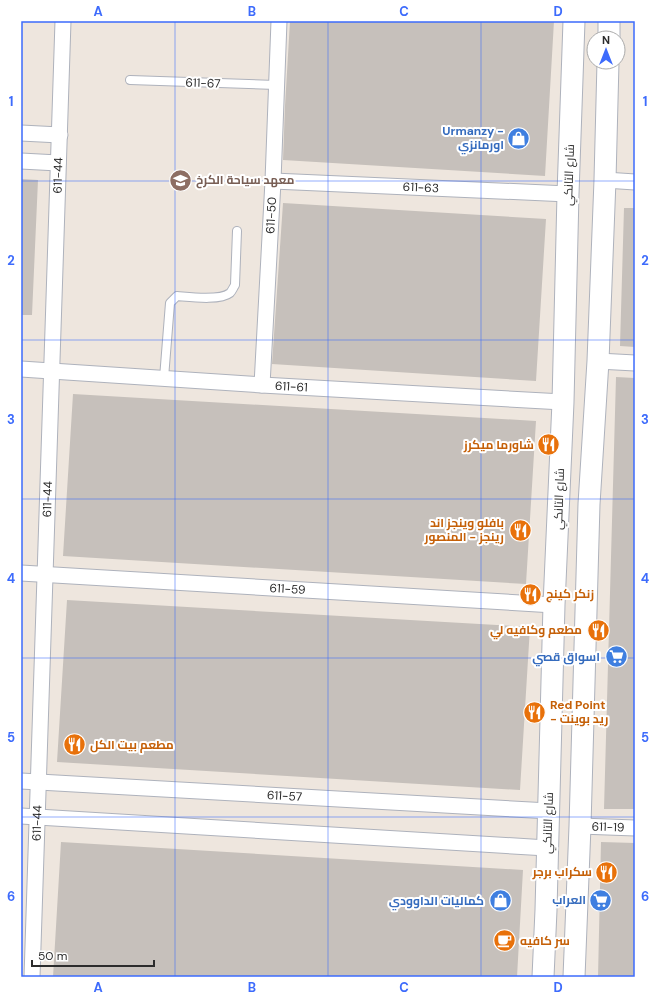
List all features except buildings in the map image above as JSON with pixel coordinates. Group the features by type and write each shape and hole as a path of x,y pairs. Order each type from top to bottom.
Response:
{"street":[{"name":"611-44","path":"32,977 63,21"},
{"name":"611-50","path":"262,385 273,181 279,21"},
{"name":"شارع التانكي","path":"542,977 546,910 554,605 563,402 574,21"},
{"path":"574,977 580,826 589,504 598,361 608,70"},
{"path":"21,133 60,135"},
{"path":"21,161 58,163"},
{"path":"605,180 635,182"},
{"name":"611-63","path":"273,181 568,194"},
{"path":"598,361 635,362"},
{"name":"611-61","path":"21,369 262,385 563,402"},
{"path":"559,502 589,504"},
{"name":"611-59","path":"21,573 554,605"},
{"name":"611-57","path":"21,782 549,811"},
{"path":"21,816 547,848"},
{"name":"611-19","path":"580,826 635,828"},
{"path":"546,910 577,910"}],"lane":[{"name":"611-67","path":"130,80 276,85"},
{"path":"164,378 170,303 177,296 213,298 224,296 231,292 235,285 237,231"}],"place":[{"name":"Urmanzy - اورمانزي","path":"519,138"},
{"name":"معهد سياحة الكرخ","path":"180,180"},
{"name":"شاورما ميكرز","path":"549,445"},
{"name":"بافلو وينجز اند رينجز - المنصور","path":"520,530"},
{"name":"زنكر كينج","path":"530,594"},
{"name":"مطعم وكافيه لي","path":"598,630"},
{"name":"اسواق قصي","path":"616,657"},
{"name":"Red Point - ريد بوينت","path":"535,712"},
{"name":"مطعم بيت الكل","path":"74,745"},
{"name":"سكراب برجر","path":"607,872"},
{"name":"العراب","path":"601,900"},
{"name":"كماليات الداوودي","path":"500,901"},
{"name":"سر كافيه","path":"504,941"}]}
